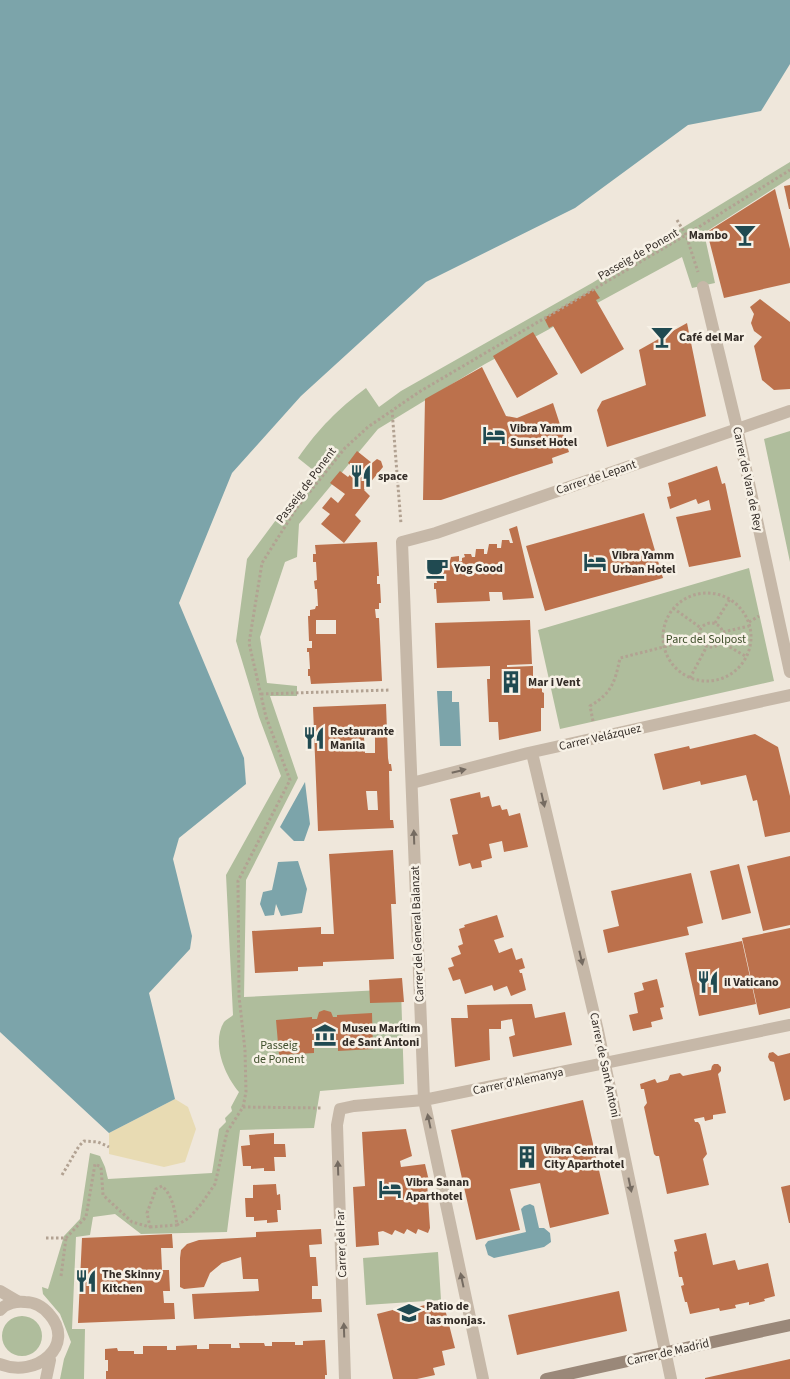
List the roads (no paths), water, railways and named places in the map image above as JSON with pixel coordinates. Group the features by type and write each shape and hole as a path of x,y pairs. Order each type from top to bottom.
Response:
{"street":[{"name":"Carrer de Vara de Rey","path":"703,287 737,428 790,672"},
{"name":"Carrer de Lepant","path":"402,542 436,533 790,411"},
{"name":"Carrer del General Balanzat","path":"402,542 424,1100 483,1379"},
{"name":"Carrer Velázquez","path":"412,782 790,695"},
{"name":"Carrer de Sant Antoni","path":"532,753 605,1063 671,1379"},
{"name":"Carrer d'Alemanya","path":"340,1109 424,1100 790,1025"},
{"name":"Carrer del Far","path":"340,1109 337,1125 345,1379"},
{"path":"0,1291 17,1301 30,1302 43,1308 53,1319 58,1332 57,1347 50,1360 46,1379"},
{"path":"0,1310 17,1301"},
{"name":"Carrer de Madrid","path":"546,1379 790,1325"},
{"path":"1,1365 18,1372 36,1370 50,1360"},
{"path":"1,1365 5,1379"}],"water":[{"path":"0,0 790,0 790,64 761,111 688,125 575,208 426,282 301,396 232,473 179,603 244,758 246,784 179,838 173,859 192,936 190,949 149,993 175,1099 109,1133 0,1032"},
{"path":"437,691 452,691 452,702 459,702 461,746 440,746"},
{"path":"305,782 310,824 304,841 294,841 280,827"},
{"path":"298,861 307,889 302,913 281,916 276,904 274,915 265,916 260,904 263,892 272,890 278,862"},
{"path":"530,1204 534,1206 539,1228 544,1228 550,1233 551,1242 544,1247 494,1258 488,1255 485,1245 488,1241 526,1232 521,1209"}],"place":[{"name":"Mambo","path":"745,235"},
{"name":"Café del Mar","path":"662,337"},
{"name":"Vibra Yamm Sunset Hotel","path":"494,435"},
{"name":"space","path":"361,476"},
{"name":"Vibra Yamm Urban Hotel","path":"595,562"},
{"name":"Yog Good","path":"437,568"},
{"name":"Mar i Vent","path":"511,682"},
{"name":"Restaurante Manila","path":"314,738"},
{"name":"il Vaticano","path":"708,982"},
{"name":"Museu Marítim de Sant Antoni","path":"325,1035"},
{"name":"Vibra Central City Aparthotel","path":"527,1157"},
{"name":"Vibra Sanan Aparthotel","path":"390,1189"},
{"name":"The Skinny Kitchen","path":"86,1281"},
{"name":"Patio de las monjas.","path":"409,1313"}],"park label":[{"name":"Parc del Solpost","path":"706,639"},
{"name":"Passeig de Ponent","path":"279,1052"}]}
